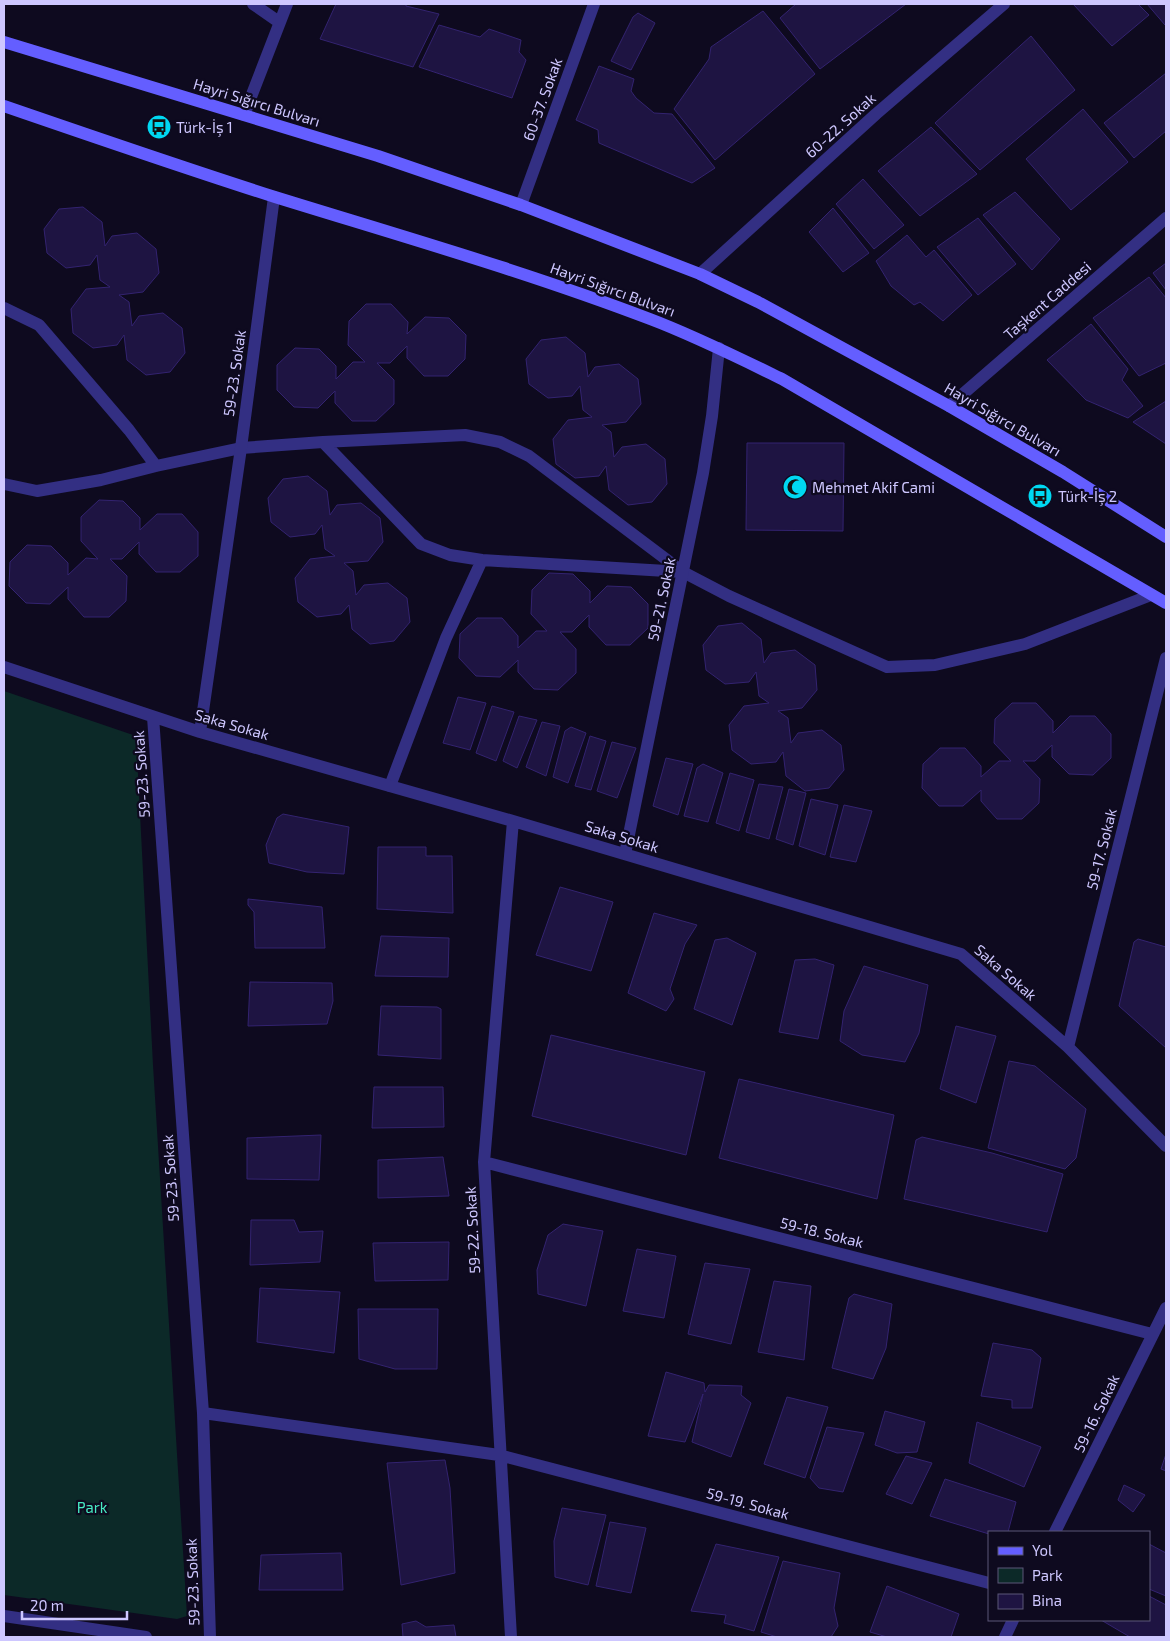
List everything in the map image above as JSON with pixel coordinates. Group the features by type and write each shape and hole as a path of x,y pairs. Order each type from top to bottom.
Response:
{"street":[{"path":"253,4 279,22"},
{"path":"244,115 287,4"},
{"name":"60-37. Sokak","path":"521,205 594,4"},
{"name":"60-22. Sokak","path":"700,274 876,114 1004,4"},
{"name":"Hayri Sığırcı Bulvarı","path":"4,42 378,156 521,205 700,274 758,302 949,406 1063,472 1166,537"},
{"name":"Hayri Sığırcı Bulvarı","path":"4,106 274,197 445,248 651,319 719,348 782,379 1166,603"},
{"name":"59-23. Sokak","path":"200,732 241,448 274,197"},
{"name":"Taşkent Caddesi","path":"949,406 1166,218"},
{"path":"4,308 39,324 156,466"},
{"name":"59-21. Sokak","path":"624,854 683,572 709,435 719,348"},
{"path":"4,484 37,491 102,480 156,466 241,448 465,435 500,442 529,456 683,572 728,596 887,667 935,665 1025,644 1151,595"},
{"path":"322,442 421,544 450,555 482,560 683,572"},
{"path":"390,786 446,638 482,560"},
{"name":"59-17. Sokak","path":"1068,1048 1166,658"},
{"name":"Saka Sokak","path":"4,667 200,732 513,821 961,954 1068,1048 1166,1146"},
{"name":"59-23. Sokak","path":"153,717 203,1413 210,1637"},
{"name":"59-22. Sokak","path":"511,1637 499,1455 484,1162 513,821"},
{"name":"59-18. Sokak","path":"484,1162 1152,1334"},
{"name":"59-16. Sokak","path":"1055,1531 1166,1308"},
{"name":"59-19. Sokak","path":"203,1413 499,1455 988,1583"},
{"path":"4,1616 146,1637"},
{"path":"1005,1637 1013,1621"}],"green space":[{"name":"Park","path":"4,691 136,736 153,1065 187,1616 177,1619 4,1595"}],"building":[{"path":"336,4 406,4 406,6 439,14 413,67 320,39"},
{"path":"796,4 906,4 820,69 780,18"},
{"path":"1073,4 1138,4 1149,15 1112,46"},
{"path":"1147,4 1166,4 1165,25"},
{"path":"763,11 815,74 715,160 674,109 709,59 711,47"},
{"path":"638,13 655,23 631,70 611,61 633,17"},
{"path":"439,25 480,37 489,29 521,40 519,52 526,60 512,98 419,67"},
{"path":"1031,36 1075,90 980,170 935,123"},
{"path":"599,66 634,79 631,91 636,98 654,113 672,114 715,168 692,183 599,143 598,130 576,120"},
{"path":"1166,73 1166,131 1134,158 1104,123"},
{"path":"1083,109 1128,162 1071,210 1026,159"},
{"path":"931,127 977,174 920,216 878,171"},
{"path":"863,179 904,225 874,249 836,204"},
{"path":"1015,192 1060,239 1032,270 983,215"},
{"path":"83,207 102,222 105,246 112,236 137,233 156,249 159,273 143,292 119,295 129,302 132,326 139,316 163,313 182,328 185,353 170,372 146,375 127,360 124,335 117,345 93,348 73,333 71,309 86,289 110,287 100,280 97,255 90,265 66,268 47,253 44,229 59,209"},
{"path":"833,208 869,253 843,272 809,232"},
{"path":"978,218 1016,264 978,295 937,247"},
{"path":"907,235 926,257 934,250 972,295 943,321 920,302 914,305 891,286 876,261"},
{"path":"1166,263 1166,290 1153,273"},
{"path":"1149,277 1166,298 1166,363 1139,376 1093,318"},
{"path":"366,304 391,304 408,322 407,334 425,317 449,318 466,335 465,359 448,376 424,376 407,358 407,346 390,363 377,363 394,380 394,404 376,421 352,421 335,403 335,391 318,408 294,407 277,390 277,365 295,348 319,349 336,366 336,379 353,362 365,362 348,345 349,321"},
{"path":"1091,324 1128,369 1122,380 1143,406 1128,418 1086,400 1047,360"},
{"path":"566,337 585,353 588,377 595,367 619,364 638,379 641,404 626,422 602,425 611,432 614,457 622,447 646,444 665,459 667,484 652,502 628,505 609,490 606,466 599,476 575,478 556,464 553,439 568,420 592,417 583,410 580,386 572,396 548,398 529,384 526,359 541,340"},
{"path":"1166,401 1166,444 1133,422"},
{"name":"Mehmet Akif Cami","path":"747,443 844,443 843,531 746,530"},
{"path":"308,476 327,491 330,515 337,505 361,503 380,518 383,542 368,561 344,563 353,571 356,595 364,585 388,583 407,598 410,622 394,641 370,644 352,629 349,605 341,614 317,617 298,602 295,578 310,559 335,556 325,549 322,525 315,534 290,537 271,522 268,498 283,479"},
{"path":"99,500 123,501 140,518 140,530 157,514 182,514 198,532 198,556 180,572 156,572 139,554 139,542 122,559 110,559 127,576 126,601 109,617 84,617 68,599 68,587 50,604 26,603 9,586 10,562 27,545 51,546 68,563 68,575 86,558 98,559 81,541 81,517"},
{"path":"549,573 573,574 590,591 590,603 607,586 631,587 648,604 648,628 630,645 606,645 589,627 589,615 572,632 560,632 576,649 576,673 558,690 534,689 518,672 518,660 500,677 476,676 459,658 460,634 477,618 502,618 518,636 518,648 536,631 547,631 531,614 532,590"},
{"path":"742,623 761,639 764,663 771,653 795,650 815,665 817,690 802,708 778,711 788,718 791,743 798,733 822,730 841,745 844,770 829,788 805,791 786,776 783,752 776,762 751,764 732,750 729,725 744,706 769,703 759,696 756,672 749,682 725,684 706,670 703,645 718,626"},
{"path":"458,697 486,703 470,750 443,743"},
{"path":"1012,703 1036,703 1053,721 1053,733 1070,716 1095,716 1111,734 1111,758 1093,775 1069,774 1052,757 1052,745 1035,761 1023,761 1040,779 1039,803 1022,819 997,819 981,801 981,790 963,806 939,806 922,788 923,764 940,748 965,748 981,766 981,777 999,761 1011,761 994,743 995,719"},
{"path":"492,706 514,712 496,761 476,753"},
{"path":"519,716 537,720 517,768 503,761"},
{"path":"542,722 560,726 546,776 526,767"},
{"path":"571,727 586,733 568,783 553,777 565,731"},
{"path":"590,736 606,741 591,790 575,786"},
{"path":"612,742 636,748 617,798 597,791"},
{"path":"666,758 693,764 678,815 653,806"},
{"path":"703,764 723,773 708,822 684,816 697,768"},
{"path":"730,773 754,780 739,831 716,823"},
{"path":"759,784 783,787 769,839 746,832"},
{"path":"789,789 806,793 793,845 776,839"},
{"path":"811,799 838,805 825,855 799,846"},
{"path":"844,805 872,811 856,862 830,857"},
{"path":"283,814 349,827 344,874 307,872 269,863 266,845 277,818"},
{"path":"378,847 426,847 426,856 452,856 453,913 377,909"},
{"path":"560,887 613,902 591,971 536,955"},
{"path":"248,899 322,907 325,948 255,948 254,912 248,905"},
{"path":"654,913 697,925 685,944 670,989 674,999 666,1011 628,993"},
{"path":"381,936 449,938 448,977 375,976"},
{"path":"727,938 756,953 732,1025 694,1009 715,940"},
{"path":"1138,939 1166,947 1166,1048 1119,1006 1134,942"},
{"path":"815,959 834,965 818,1039 779,1032 795,960"},
{"path":"864,966 928,985 919,1033 905,1062 862,1055 840,1041 844,1011"},
{"path":"250,982 332,983 333,1001 327,1024 248,1026"},
{"path":"381,1006 437,1007 441,1009 441,1059 378,1055"},
{"path":"956,1026 996,1036 976,1103 940,1089"},
{"path":"551,1035 705,1072 686,1155 532,1116"},
{"path":"1009,1061 1035,1066 1086,1109 1076,1158 1065,1169 988,1148"},
{"path":"739,1079 894,1115 877,1199 719,1158"},
{"path":"374,1087 443,1087 444,1127 372,1128"},
{"path":"321,1135 319,1180 247,1179 247,1138"},
{"path":"922,1137 992,1153 1063,1174 1047,1232 904,1199 916,1140"},
{"path":"443,1157 449,1196 378,1198 378,1160"},
{"path":"251,1220 294,1220 299,1232 323,1231 320,1262 250,1265"},
{"path":"563,1224 603,1231 586,1306 538,1294 537,1270 548,1235"},
{"path":"449,1242 448,1280 375,1281 373,1243"},
{"path":"637,1249 676,1256 664,1318 623,1311"},
{"path":"705,1263 750,1269 731,1344 688,1334"},
{"path":"774,1281 811,1286 804,1360 758,1352"},
{"path":"260,1288 340,1292 334,1353 257,1342"},
{"path":"854,1294 892,1304 886,1348 873,1379 832,1368 849,1298"},
{"path":"358,1309 438,1309 437,1369 395,1369 359,1359"},
{"path":"993,1343 1032,1350 1041,1358 1032,1408 1012,1408 1012,1400 981,1396"},
{"path":"666,1372 704,1383 705,1392 709,1385 742,1386 741,1395 751,1403 731,1457 692,1442 703,1394 685,1442 648,1436"},
{"path":"787,1397 828,1407 805,1478 764,1464"},
{"path":"885,1411 925,1422 917,1452 897,1453 875,1445"},
{"path":"977,1422 1041,1447 1024,1487 969,1463"},
{"path":"827,1427 864,1433 843,1492 819,1488 810,1478"},
{"path":"1166,1454 1166,1471 1161,1469"},
{"path":"906,1456 932,1463 912,1504 886,1494"},
{"path":"445,1460 450,1488 455,1573 401,1585 387,1463"},
{"path":"945,1479 1016,1502 1008,1531 988,1531 988,1534 930,1516"},
{"path":"1124,1485 1145,1495 1133,1512 1118,1500"},
{"path":"562,1508 606,1515 588,1585 555,1577 554,1541"},
{"path":"610,1522 646,1528 631,1593 596,1586"},
{"path":"716,1544 779,1557 754,1631 724,1623 726,1615 691,1611"},
{"path":"1150,1545 1166,1553 1166,1596 1150,1589"},
{"path":"341,1553 343,1590 259,1590 261,1555"},
{"path":"783,1561 840,1573 834,1608 838,1626 831,1637 777,1637 761,1632"},
{"path":"887,1586 959,1614 951,1637 887,1637 870,1632"},
{"path":"1150,1597 1166,1605 1166,1637 1130,1637 1103,1621 1150,1621"},
{"path":"416,1621 426,1627 454,1625 456,1637 403,1637 402,1624"}],"place":[{"name":"Türk-İş 1","path":"159,127"},
{"name":"Mehmet Akif Cami","path":"795,487"},
{"name":"Türk-İş 2","path":"1040,496"}]}
